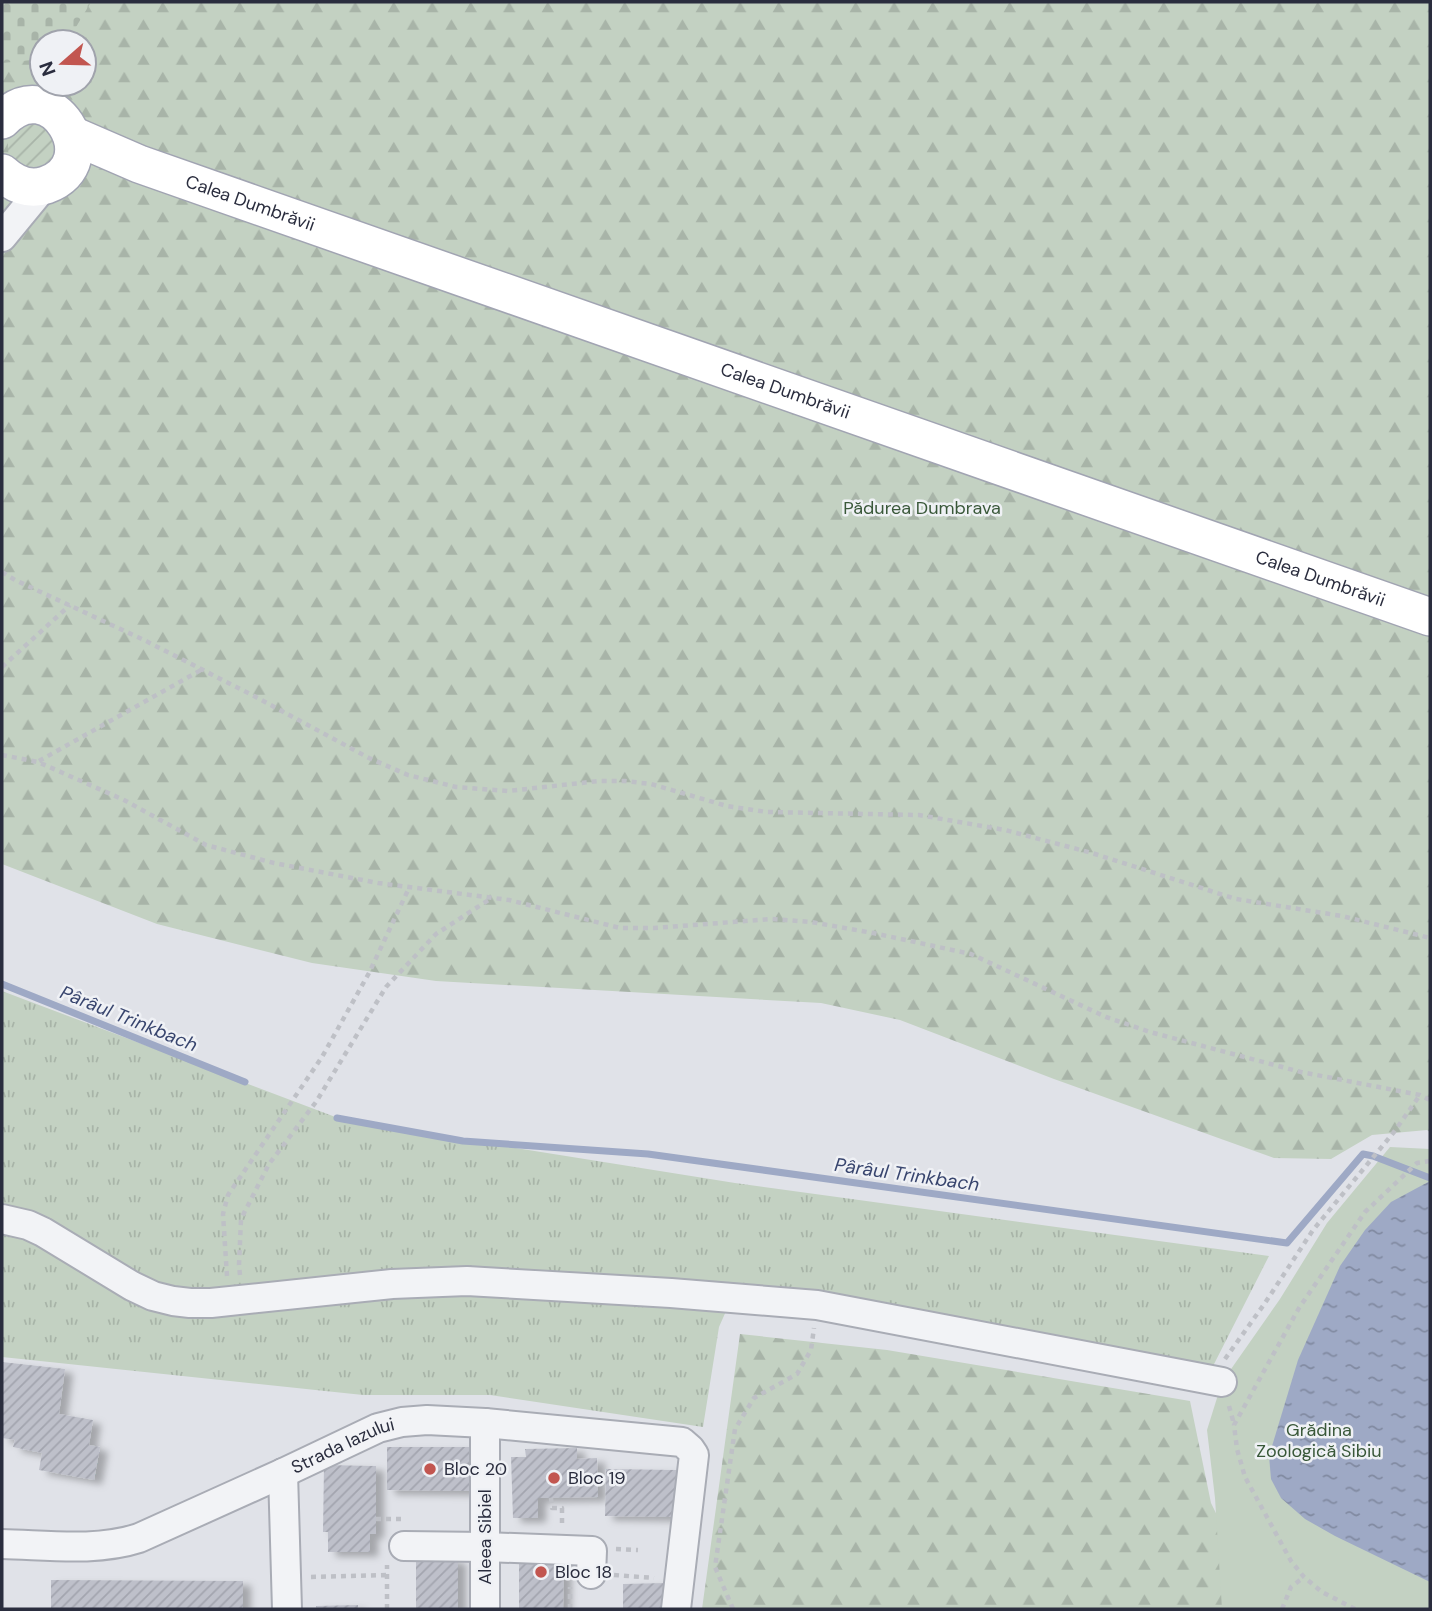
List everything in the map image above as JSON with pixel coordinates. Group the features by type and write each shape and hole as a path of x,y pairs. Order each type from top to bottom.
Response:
{"main road":[{"path":"3,116 16,109 40,106 61,117 68,125 61,164"},
{"name":"Calea Dumbrăvii","path":"2,173 21,186 33,188 61,164 139,164 1430,617"}],"street":[{"path":"2,237 61,164"},
{"path":"2,173 2,181"},
{"path":"2,1219 28,1225 43,1232 132,1286 153,1296 173,1301 190,1303 243,1300 392,1284 467,1281 671,1293 817,1305 1215,1381"},
{"name":"Strada Iazului","path":"2,1544 121,1544 283,1473 378,1427 428,1420 485,1423 682,1442 690,1449 694,1455 676,1609"},
{"name":"Aleea Sibiel","path":"485,1423 485,1609"},
{"path":"283,1473 287,1609"},
{"path":"404,1546 592,1551 592,1574"}],"path":[{"path":"2,572 254,696 369,758 408,775 456,787 508,791 599,781 625,781 651,784 727,806 767,812 919,815 1005,830 1092,853 1236,899 1342,916 1430,938"},
{"path":"2,667 70,605"},
{"path":"38,762 201,670"},
{"path":"2,754 38,762 124,800 206,845 274,863 409,888 509,900 620,928 772,919 873,933 971,954 1106,1017 1150,1032 1301,1073 1420,1095 1430,1100"},
{"path":"243,1300 227,1275 223,1214 228,1195 322,1057 369,973 409,888"},
{"path":"243,1300 239,1265 240,1219 269,1164 316,1102 386,987 436,934 491,898"},
{"path":"1215,1381 1313,1230 1394,1132 1420,1095"},
{"path":"1355,1609 1322,1592 1304,1577 1291,1561 1244,1477 1234,1425 1298,1308 1365,1212 1417,1163 1430,1161"},
{"path":"733,1609 715,1567 735,1429 754,1398 797,1374 811,1350 817,1305"},
{"path":"551,1498 552,1508 562,1508 562,1534"},
{"path":"310,1577 387,1575"},
{"path":"1282,1609 1291,1587 1304,1577"}],"green space":[{"name":"Pădurea Dumbrava","path":"2,2 1430,2 1430,1132 1427,1130 1372,1135 1331,1159 1274,1158 900,1020 821,1003 436,981 312,963 157,924 2,864"},
{"path":"2,2 91,2 75,28 28,28 28,60 2,63"},
{"path":"37,121 56,135 56,158 37,172 12,160 8,144 15,129"},
{"path":"2,991 346,1121 735,1183 1269,1256 1212,1368 738,1284 719,1327 703,1427 490,1395 363,1395 2,1357"},
{"name":"Grădina Zoologică Sibiu","path":"1390,1147 1430,1149 1430,1609 1222,1609 1215,1498 1207,1430 1222,1382 1280,1299 1327,1223"},
{"path":"740,1334 887,1350 1190,1401 1211,1503 1263,1609 702,1609"}],"water":[{"path":"1430,1181 1430,1582 1305,1519 1281,1498 1271,1479 1269,1456 1298,1360 1340,1266 1365,1230 1391,1202"}],"building":[{"path":"2,1362 65,1369 59,1414 93,1420 89,1445 100,1447 94,1480 39,1470 42,1453 13,1447 15,1440 2,1438"},
{"name":"Bloc 20","path":"387,1447 472,1447 472,1491 387,1490"},
{"name":"Bloc 19","path":"577,1448 577,1459 597,1458 598,1497 538,1498 538,1518 513,1518 511,1457 526,1457 525,1449"},
{"path":"324,1465 376,1466 376,1534 370,1534 370,1552 328,1552 328,1532 323,1532"},
{"path":"606,1469 677,1470 676,1517 605,1516"},
{"path":"416,1557 458,1559 458,1609 416,1609"},
{"name":"Bloc 18","path":"519,1558 564,1559 563,1609 519,1609"},
{"path":"51,1580 243,1581 243,1609 51,1609"},
{"path":"665,1583 666,1609 623,1609 623,1584"},
{"path":"358,1605 358,1609 316,1609 316,1606"}],"waterway":[{"name":"Pârâul Trinkbach","path":"2,984 245,1082"},
{"name":"Pârâul Trinkbach","path":"337,1118 463,1141 648,1154 1287,1243 1363,1154 1430,1178"}],"place":[{"name":"Bloc 20","path":"430,1469"},
{"name":"Bloc 19","path":"554,1478"},
{"name":"Bloc 18","path":"541,1572"}]}
